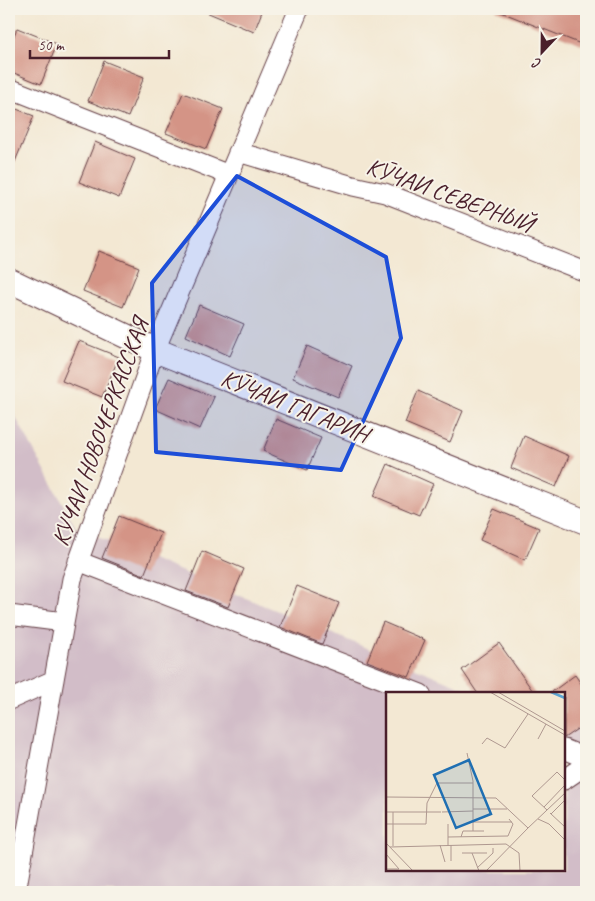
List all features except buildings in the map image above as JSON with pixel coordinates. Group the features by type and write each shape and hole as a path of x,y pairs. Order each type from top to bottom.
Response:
{"main road":[{"name":"КӮЧАИ ГАГАРИН","path":"9,280 155,350 586,522"}],"street":[{"name":"КУЧАИ НОВОЧЕРКАССКАЯ","path":"16,892 72,579 155,350 299,9"},
{"path":"9,88 229,175"},
{"name":"КӮЧАИ СЕВЕРНЫЙ","path":"238,152 353,186 385,193 586,272"},
{"path":"78,561 416,692"},
{"path":"9,615 64,622"},
{"path":"9,700 54,680"},
{"path":"565,749 586,758"},
{"path":"565,779 586,765"}],"highlighted area":[{"path":"237,176 386,257 401,338 341,470 156,452 152,283"}],"shaded area":[{"path":"9,405 76,528 474,692 386,692 386,871 565,871 565,717 586,700 586,892 9,892"}]}
